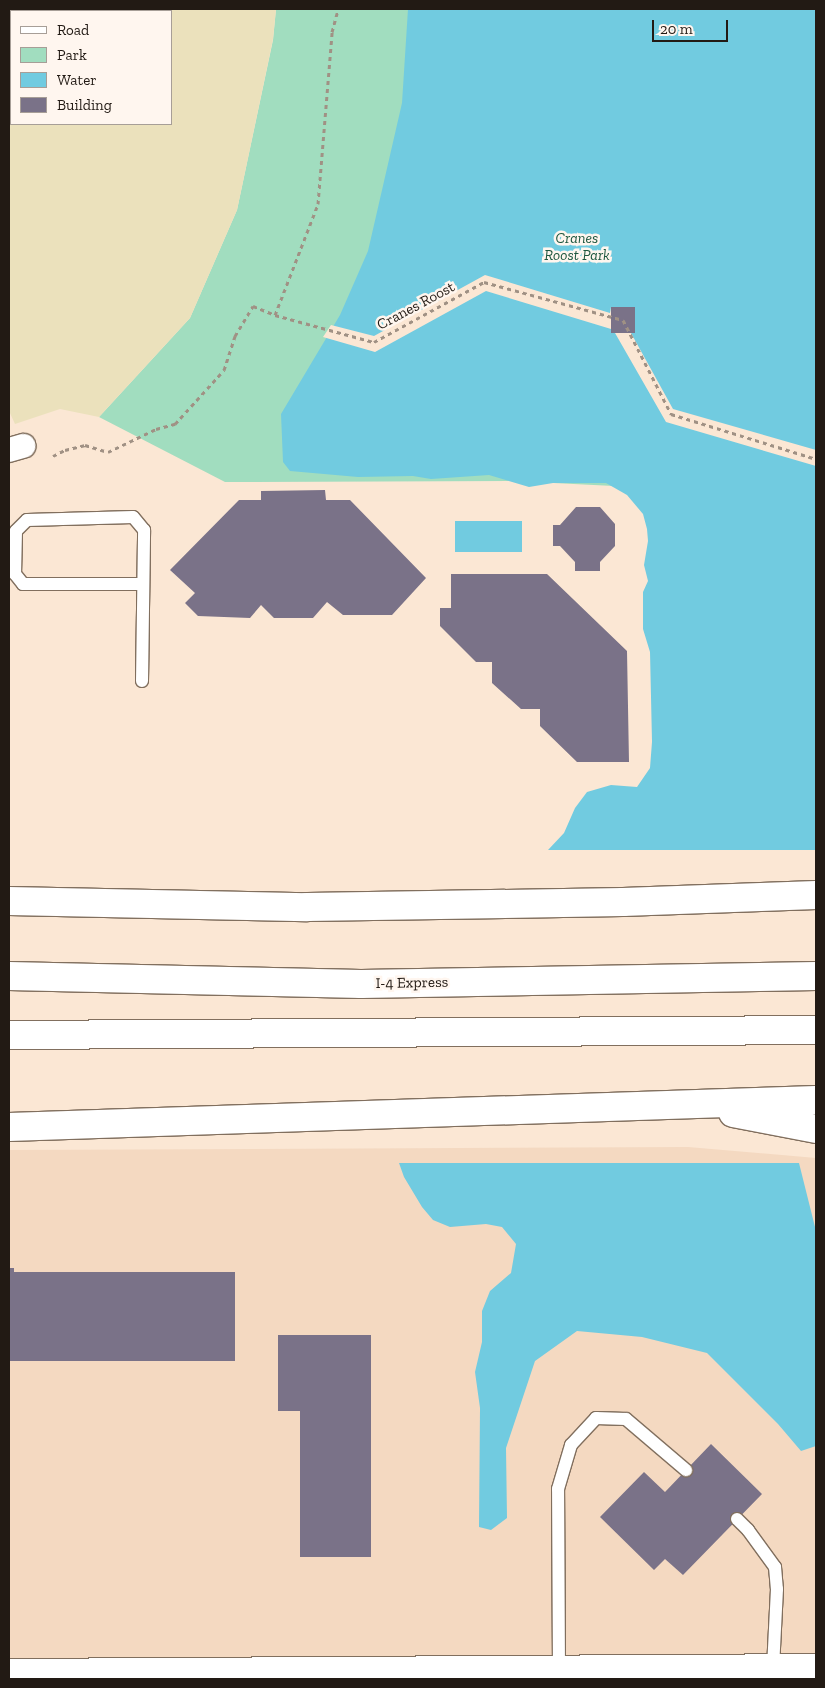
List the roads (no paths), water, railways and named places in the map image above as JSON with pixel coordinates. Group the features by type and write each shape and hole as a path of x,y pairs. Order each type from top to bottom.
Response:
{"main road":[{"path":"9,901 307,907 624,902 816,895"},
{"path":"624,902 816,906"},
{"name":"I-4 Express","path":"9,976 361,984 816,976"},
{"path":"9,1035 816,1030"},
{"path":"9,1127 680,1103 816,1100"},
{"path":"680,1103 816,1129"},
{"path":"9,1673 252,1676 816,1668"}],"lane":[{"path":"142,681 144,530 134,517 27,520 16,531 15,574 23,584 143,584"},
{"path":"554,1673 558,1489 571,1445 596,1418 626,1419 686,1470"},
{"path":"737,1519 748,1530 775,1567 777,1589 773,1668"}],"water":[{"name":"Cranes Roost Park","path":"408,9 816,9 816,850 548,850 564,833 575,808 587,792 611,785 637,787 650,768 652,742 650,652 643,629 643,592 648,581 644,565 648,541 647,529 643,514 627,495 606,483 553,483 529,487 489,475 431,479 413,476 358,477 290,471 283,462 281,414 340,315 368,251 402,103"},
{"path":"455,521 522,521 522,552 455,552"},
{"path":"399,1163 799,1163 816,1231 816,1446 801,1451 778,1424 707,1353 642,1337 577,1331 535,1361 506,1448 507,1518 491,1530 479,1527 480,1408 475,1372 482,1342 482,1311 490,1291 511,1273 516,1244 502,1227 486,1224 450,1227 433,1220 422,1207 404,1177"}]}
